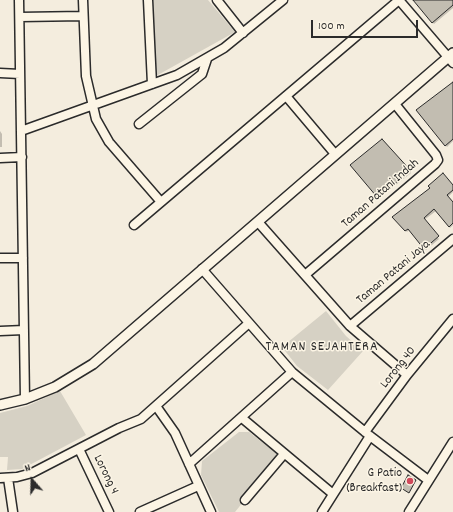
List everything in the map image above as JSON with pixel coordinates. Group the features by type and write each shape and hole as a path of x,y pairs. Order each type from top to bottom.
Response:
{"street":[{"path":"19,0 25,399"},
{"path":"83,0 86,76 96,119 108,142 161,202"},
{"path":"148,0 152,84"},
{"path":"217,0 243,33"},
{"path":"21,131 177,75 208,59 243,33 283,0"},
{"path":"0,405 25,399 55,387 93,364 335,154 451,58 399,0 134,225"},
{"path":"20,17 83,16"},
{"path":"139,124 202,74 208,59"},
{"path":"0,73 20,74"},
{"path":"286,96 335,154"},
{"name":"Taman Patani Indah","path":"305,275 438,160 436,155 395,104"},
{"path":"0,158 22,157"},
{"path":"258,222 350,326 407,375"},
{"name":"Taman Patani Jaya","path":"350,326 453,239"},
{"path":"0,258 23,258"},
{"path":"202,269 292,372 367,434 428,480"},
{"name":"Lorong 40","path":"322,512 367,434 407,375 453,319"},
{"path":"13,512 4,478 32,473 119,428 141,419 249,323"},
{"path":"0,331 24,330"},
{"path":"189,464 292,372"},
{"path":"156,406 169,422 211,512"},
{"path":"242,418 333,494"},
{"path":"409,512 453,442"},
{"name":"Lorong 4","path":"79,449 109,512"},
{"path":"245,500 284,454"},
{"path":"140,512 198,486"}],"shaded area":[{"path":"152,0 208,0 235,32 156,76"},
{"path":"326,311 346,336 363,351 328,390 297,366 282,347"},
{"path":"60,391 86,435 22,469 7,470 8,457 0,457 0,413 27,406"},
{"path":"239,432 249,432 276,453 277,460 235,512 219,512 201,475 202,461"}],"building":[{"path":"413,0 453,0 453,5 432,23"},
{"path":"453,82 453,139 445,146 416,110"},
{"path":"382,139 411,171 377,197 350,165"},
{"path":"443,173 453,185 453,190 447,195 453,202 453,223 449,227 434,209 424,218 439,236 424,249 408,229 405,231 392,217 430,188 428,186"},
{"path":"408,475 416,480 409,493 401,488"}],"place":[{"name":"G Patio (Breakfast)","path":"410,481"}],"district":[{"name":"TAMAN SEJAHTERA","path":"322,348"}]}
